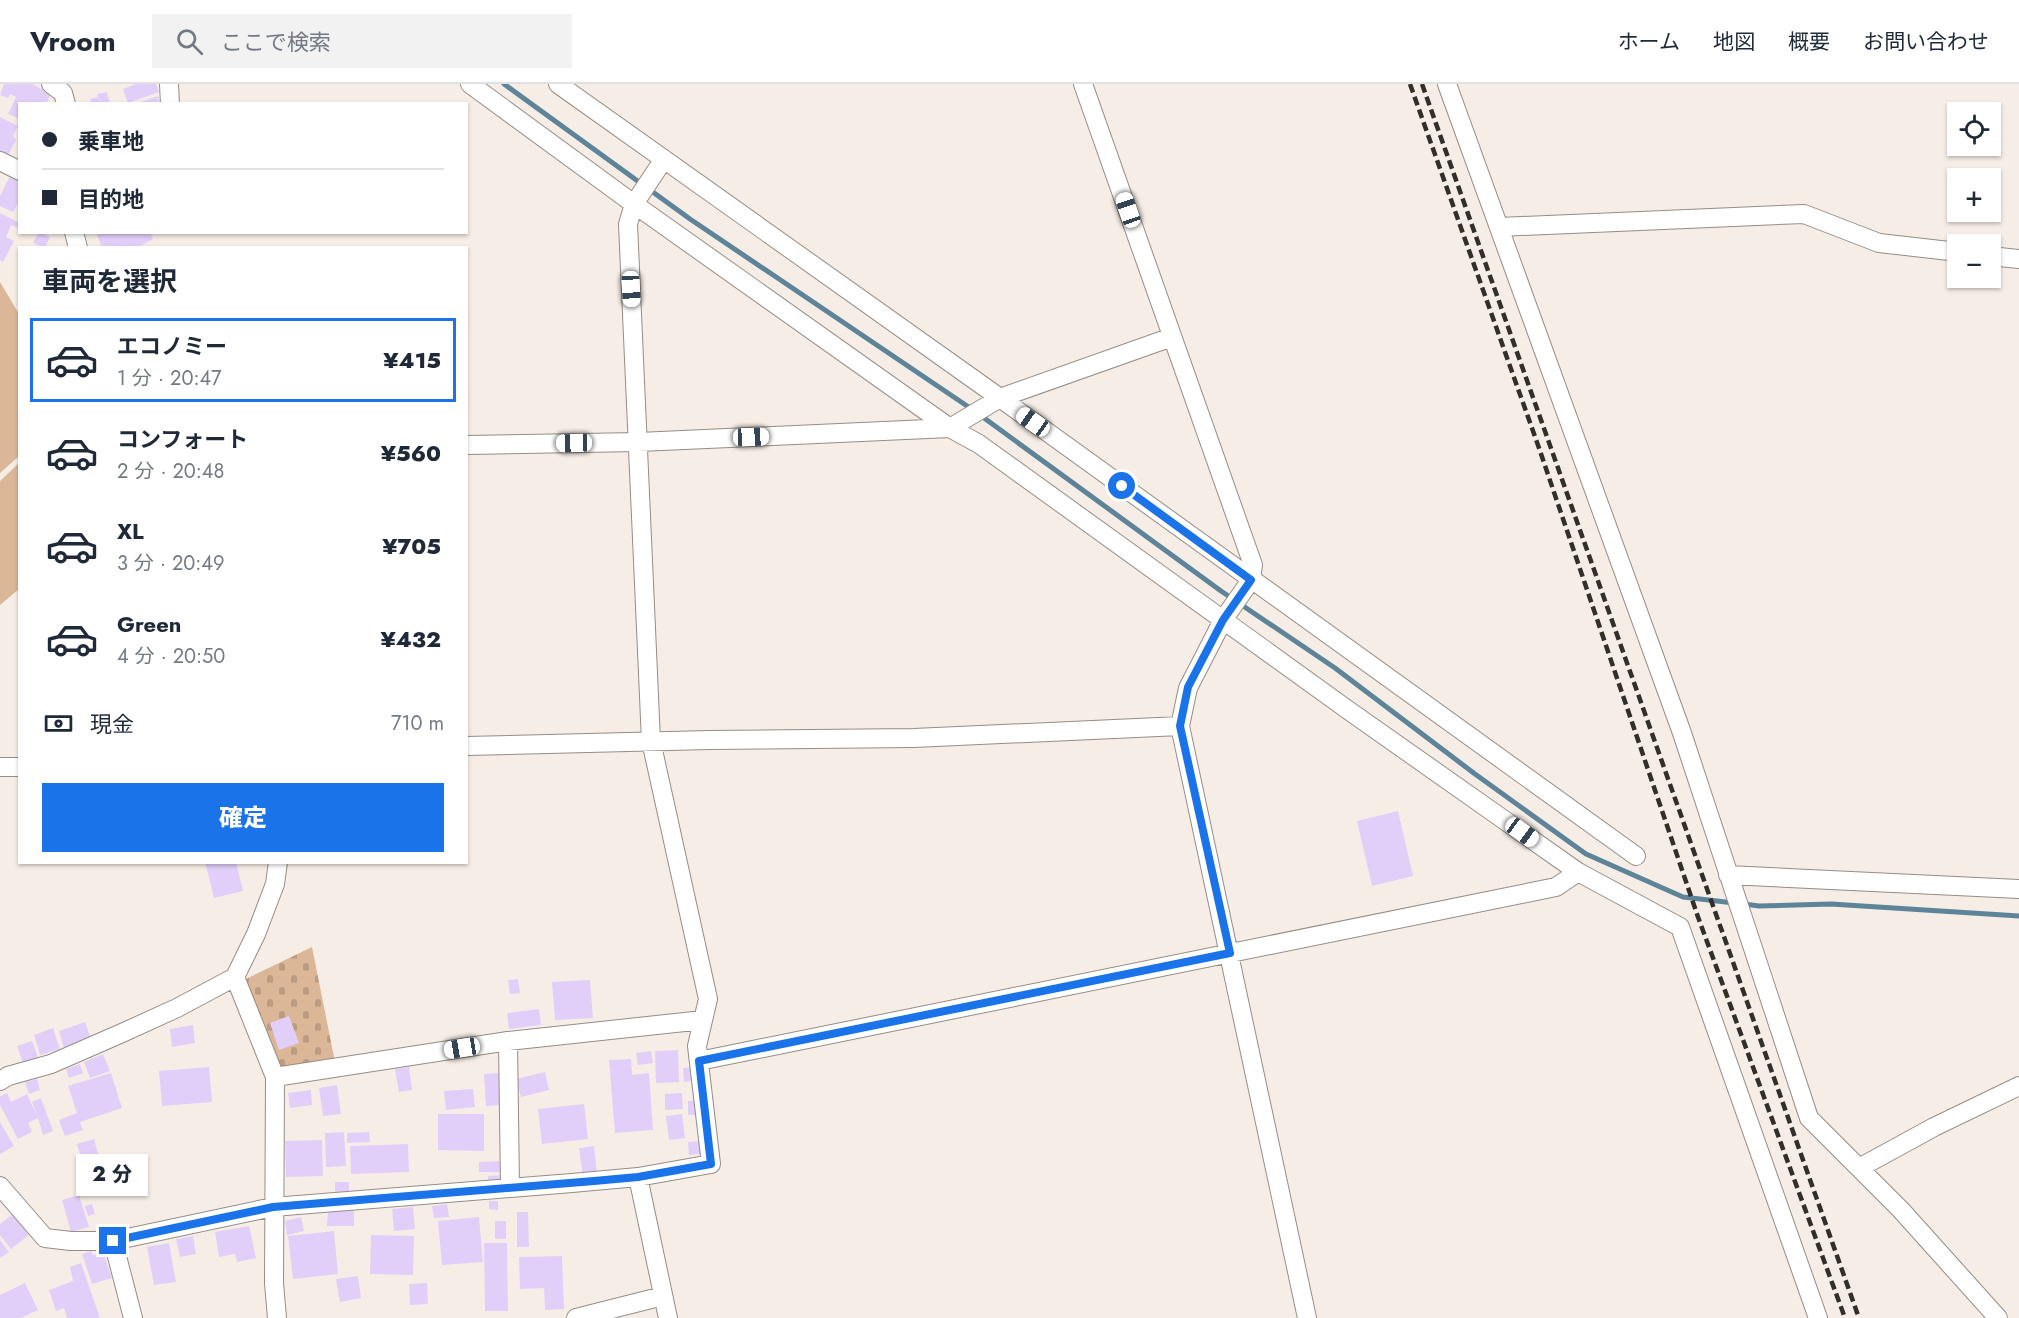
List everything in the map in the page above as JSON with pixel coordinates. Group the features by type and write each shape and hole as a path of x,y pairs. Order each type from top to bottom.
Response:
{"street":[{"path":"51,84 63,93 65,102"},
{"path":"169,84 170,102"},
{"path":"470,84 634,204 950,428 979,444 1578,872 1680,927 1818,1318"},
{"path":"558,84 1000,398 1636,856"},
{"path":"1083,84 1253,565 1251,580 1223,620 1188,687 1180,726 1307,1318"},
{"path":"1447,84 1682,733 1809,1118 1900,1210 1998,1318"},
{"path":"0,1186 45,1238 71,1241 113,1241 273,1207 638,1177 711,1164 697,1046 708,999 651,741 628,224 634,204 664,159"},
{"path":"0,161 18,170"},
{"path":"1499,228 1804,214 1879,243 1947,251"},
{"path":"2001,257 2019,259"},
{"path":"468,445 639,442 950,428 1000,398 1172,337"},
{"path":"468,746 914,738 1180,726"},
{"path":"0,767 18,767"},
{"path":"0,1081 8,1076 51,1064 122,1033 186,1004 235,977 272,894 278,864"},
{"path":"699,1061 1556,887 1578,872"},
{"path":"1728,874 2019,889"},
{"path":"235,977 275,1077 273,1207 277,1318"},
{"path":"275,1077 508,1041 703,1020"},
{"path":"508,1041 510,1188"},
{"path":"1859,1168 1934,1127 2019,1086"},
{"path":"638,1177 668,1318"},
{"path":"113,1241 133,1318"},
{"path":"576,1318 663,1296"}],"green space":[{"path":"0,282 18,312 18,457 0,473"},
{"path":"18,464 18,590 0,605 0,481"},
{"path":"312,947 335,1062 280,1070 246,988 246,979"}],"building":[{"path":"4,84 32,84 51,94 47,102 18,102 18,118 8,114 16,97 10,94 8,98 0,95"},
{"path":"136,84 156,84 159,92 128,102 123,89"},
{"path":"107,92 110,102 91,102 90,99 98,97 97,94"},
{"path":"158,96 160,102 141,102"},
{"path":"0,117 18,126 13,136 16,140 8,155 0,151"},
{"path":"10,176 18,180 18,203 13,212 0,206 0,196"},
{"path":"0,213 18,222 18,228 11,225 6,237 14,241 3,262 0,260"},
{"path":"38,234 50,237 46,246 33,243"},
{"path":"151,234 153,239 140,246 101,246 97,235"},
{"path":"1398,811 1413,876 1372,886 1357,821"},
{"path":"206,864 236,864 243,891 214,898"},
{"path":"518,979 520,993 510,994 508,980"},
{"path":"590,980 593,1018 555,1020 552,982"},
{"path":"539,1009 541,1025 509,1029 507,1013"},
{"path":"289,1016 299,1043 279,1050 270,1023"},
{"path":"85,1022 91,1039 64,1048 59,1031"},
{"path":"193,1025 195,1043 172,1047 170,1029"},
{"path":"53,1028 60,1049 40,1055 34,1035"},
{"path":"32,1041 38,1057 23,1063 17,1046"},
{"path":"678,1050 679,1082 656,1083 655,1051"},
{"path":"651,1051 653,1063 638,1065 636,1053"},
{"path":"103,1054 110,1071 90,1078 84,1062"},
{"path":"631,1059 632,1075 649,1073 653,1130 615,1133 609,1060"},
{"path":"80,1064 83,1073 69,1078 66,1069"},
{"path":"209,1067 212,1102 162,1106 159,1071"},
{"path":"409,1067 412,1090 399,1092 395,1069"},
{"path":"693,1067 695,1080 684,1082 683,1068"},
{"path":"545,1072 549,1090 521,1097 516,1079"},
{"path":"111,1073 122,1108 80,1122 83,1130 65,1136 59,1120 77,1113 68,1086"},
{"path":"499,1073 501,1105 486,1106 484,1074"},
{"path":"37,1079 40,1090 29,1094 25,1082"},
{"path":"337,1085 341,1114 323,1116 319,1088"},
{"path":"473,1089 475,1107 446,1110 444,1091"},
{"path":"311,1090 312,1105 290,1108 288,1093"},
{"path":"7,1093 11,1102 27,1094 37,1116 32,1102 41,1098 53,1131 43,1135 38,1118 28,1123 32,1132 18,1139 0,1105 0,1096"},
{"path":"682,1093 683,1109 665,1110 665,1094"},
{"path":"688,1101 698,1101 698,1115 688,1115"},
{"path":"584,1104 588,1139 542,1144 538,1109"},
{"path":"438,1114 484,1114 484,1151 438,1150"},
{"path":"682,1114 685,1138 669,1140 666,1116"},
{"path":"0,1122 14,1146 0,1154"},
{"path":"344,1132 346,1166 326,1167 325,1133"},
{"path":"369,1132 370,1142 347,1143 347,1133"},
{"path":"94,1139 104,1176 88,1180 77,1144"},
{"path":"322,1140 323,1176 286,1177 285,1141"},
{"path":"701,1141 702,1154 689,1155 688,1142"},
{"path":"408,1144 409,1172 351,1174 350,1146"},
{"path":"594,1146 597,1175 583,1176 579,1148"},
{"path":"500,1161 500,1172 479,1172 479,1162"},
{"path":"504,1175 504,1184 488,1185 488,1176"},
{"path":"335,1182 349,1182 349,1192 335,1192"},
{"path":"79,1195 89,1227 71,1232 62,1200"},
{"path":"489,1201 498,1201 498,1210 489,1209"},
{"path":"92,1204 95,1214 88,1216 85,1206"},
{"path":"447,1204 449,1217 434,1218 432,1206"},
{"path":"413,1207 415,1229 394,1231 392,1209"},
{"path":"328,1211 354,1211 354,1226 327,1226"},
{"path":"517,1212 528,1212 529,1247 517,1247"},
{"path":"13,1214 29,1235 11,1249 0,1235 0,1224"},
{"path":"301,1217 304,1231 287,1235 285,1221"},
{"path":"479,1217 483,1262 442,1265 438,1221"},
{"path":"495,1221 506,1221 506,1239 495,1239"},
{"path":"249,1226 256,1258 237,1262 235,1254 219,1257 215,1232"},
{"path":"334,1231 338,1274 293,1279 288,1236"},
{"path":"371,1235 414,1236 413,1275 370,1274"},
{"path":"193,1236 196,1254 180,1257 176,1239"},
{"path":"0,1240 9,1252 0,1258"},
{"path":"169,1243 176,1282 154,1285 147,1247"},
{"path":"484,1243 507,1243 508,1311 485,1311"},
{"path":"91,1251 93,1255 103,1252 112,1278 92,1284 82,1254"},
{"path":"562,1256 564,1309 545,1310 544,1288 520,1289 519,1257"},
{"path":"81,1263 100,1318 67,1318 64,1308 56,1311 49,1290 73,1281 70,1267"},
{"path":"358,1276 361,1298 340,1302 336,1279"},
{"path":"25,1283 38,1310 21,1318 0,1318 0,1295"},
{"path":"427,1283 428,1304 410,1305 409,1284"}],"waterway":[{"path":"504,84 690,219 973,410"},
{"path":"980,415 1221,591 1335,668 1475,774 1586,854 1683,897 1734,903"},
{"path":"1744,904 1759,906 1831,904 2019,916"}],"railway":[{"path":"1410,84 1539,448 1698,917 1845,1318"},
{"path":"1422,84 1859,1318"}],"route":[{"path":"113,1241 273,1207 638,1177 711,1164 699,1061 1230,953 1180,726 1188,687 1223,620 1251,580 1122,486"}]}
